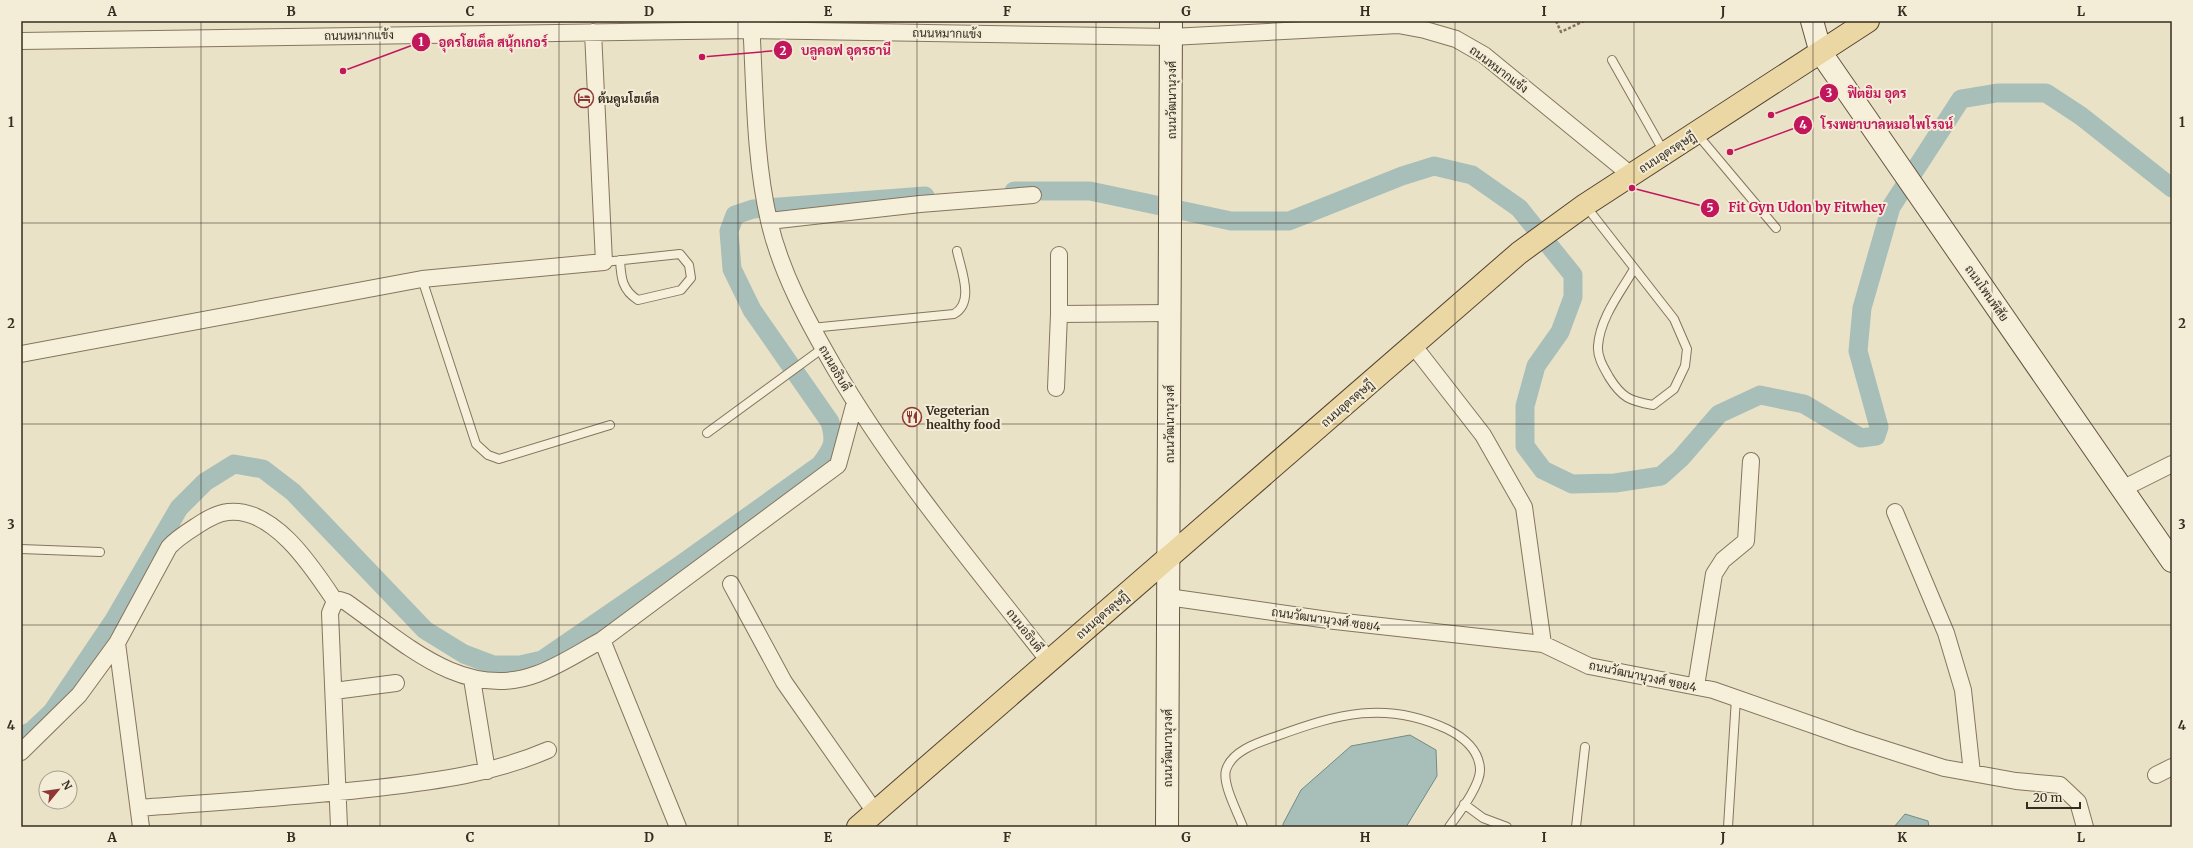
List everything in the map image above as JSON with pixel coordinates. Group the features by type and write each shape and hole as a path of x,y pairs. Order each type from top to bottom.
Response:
{"main road":[{"name":"ถนนอุดรดุษฎี","path":"858,827 1519,253 1585,205 1821,53 1868,21"}],"street":[{"name":"ถนนโพนพิสัย","path":"1812,21 1821,53 2172,561"},
{"name":"ถนนหมากแข้ง","path":"21,41 593,32 751,25 1171,29 1398,25 1425,30 1456,39 1484,55 1631,175"},
{"name":"ถนนอธิบดี","path":"751,25 760,178 769,222 792,290 811,328 855,402 907,479 1049,661"},
{"name":"ถนนวัฒนานุวงศ์","path":"1167,827 1168,597 1170,556 1168,518 1171,29"},
{"path":"21,354 422,279 612,261 593,32"},
{"path":"769,222 920,204 1033,195"},
{"path":"1056,388 1059,314 1059,255"},
{"path":"1059,314 1170,313"},
{"path":"1413,345 1483,435 1524,507 1544,644"},
{"path":"335,601 340,600 346,602 426,659 446,670 472,679 510,681 536,674 602,640 838,465 855,402"},
{"path":"1696,686 1714,574 1724,560 1746,541 1751,461"},
{"path":"2122,489 2172,464"},
{"path":"21,752 79,695 117,643 169,547 176,539 208,518 229,511 256,516 274,528 307,560 335,601"},
{"path":"1895,512 1946,633 1963,690 1972,773"},
{"path":"731,584 784,682 875,812"},
{"name":"ถนนวัฒนานุวงศ์ ซอย4","path":"1168,597 1335,621 1544,644 1589,666 1696,686 1944,768 2016,781 2060,785 2078,802 2085,827"},
{"path":"335,601 330,613 339,827"},
{"path":"602,640 678,827"},
{"path":"117,643 141,827"},
{"path":"472,679 486,771"},
{"path":"334,691 396,683"},
{"path":"138,808 337,792 436,781 516,764 548,750"},
{"path":"2156,775 2172,767"}],"lane":[{"path":"1612,60 1664,154"},
{"path":"1696,133 1776,228"},
{"path":"1585,205 1674,319 1687,349 1685,366 1674,389 1653,405 1630,401 1612,383 1601,364 1597,347 1604,320 1634,269"},
{"path":"811,328 954,314 964,306 966,298 957,251"},
{"path":"680,254 689,266 692,278 681,290 638,300 628,294 612,261 680,254"},
{"path":"422,279 476,444 481,450 499,459 610,424"},
{"path":"707,433 823,348"},
{"path":"21,548 100,552"},
{"path":"1728,827 1736,698"},
{"path":"1243,827 1225,778 1229,763 1238,754 1256,744 1322,720 1369,712 1396,713 1428,720 1454,732 1468,743 1477,758 1480,770 1478,780 1449,827"},
{"path":"1576,827 1585,747"},
{"path":"1464,804 1483,818 1507,827"}],"path":[{"path":"1556,21 1561,32 1584,21"}],"water":[{"path":"1410,735 1436,750 1437,776 1406,827 1283,827 1283,824 1301,790 1351,746"},
{"path":"1905,814 1928,821 1929,827 1894,827"}],"waterway":[{"path":"1014,191 1090,191 1231,221 1289,221 1402,176 1434,166 1472,175 1519,208 1573,275 1573,297 1560,332 1536,366 1525,406 1525,446 1543,470 1572,484 1615,483 1661,476 1681,458 1719,414 1760,395 1804,404 1861,438 1876,436 1879,427 1858,351 1862,308 1891,207 1961,99 1997,93 2046,93 2081,116 2172,188"},
{"path":"21,736 32,731 52,712 114,620 179,508 205,482 234,464 263,469 293,492 425,630 464,654 493,665 520,665 542,660 683,563 820,465 828,454 832,445 833,435 830,422 752,310 732,269 729,231 735,215 753,209 925,196"}],"place":[{"name":"บลูคอฟ อุดรธานี","path":"702,57"},
{"name":"อุดรโฮเต็ล สนุ้กเกอร์","path":"343,71"},
{"name":"ต้นคูนโฮเต็ล","path":"584,98"},
{"name":"ฟิตยิม อุดร","path":"1771,115"},
{"name":"โรงพยาบาลหมอไพโรจน์","path":"1730,152"},
{"name":"Fit Gyn Udon by Fitwhey","path":"1632,188"},
{"name":"Vegeterian healthy food","path":"912,417"}]}
